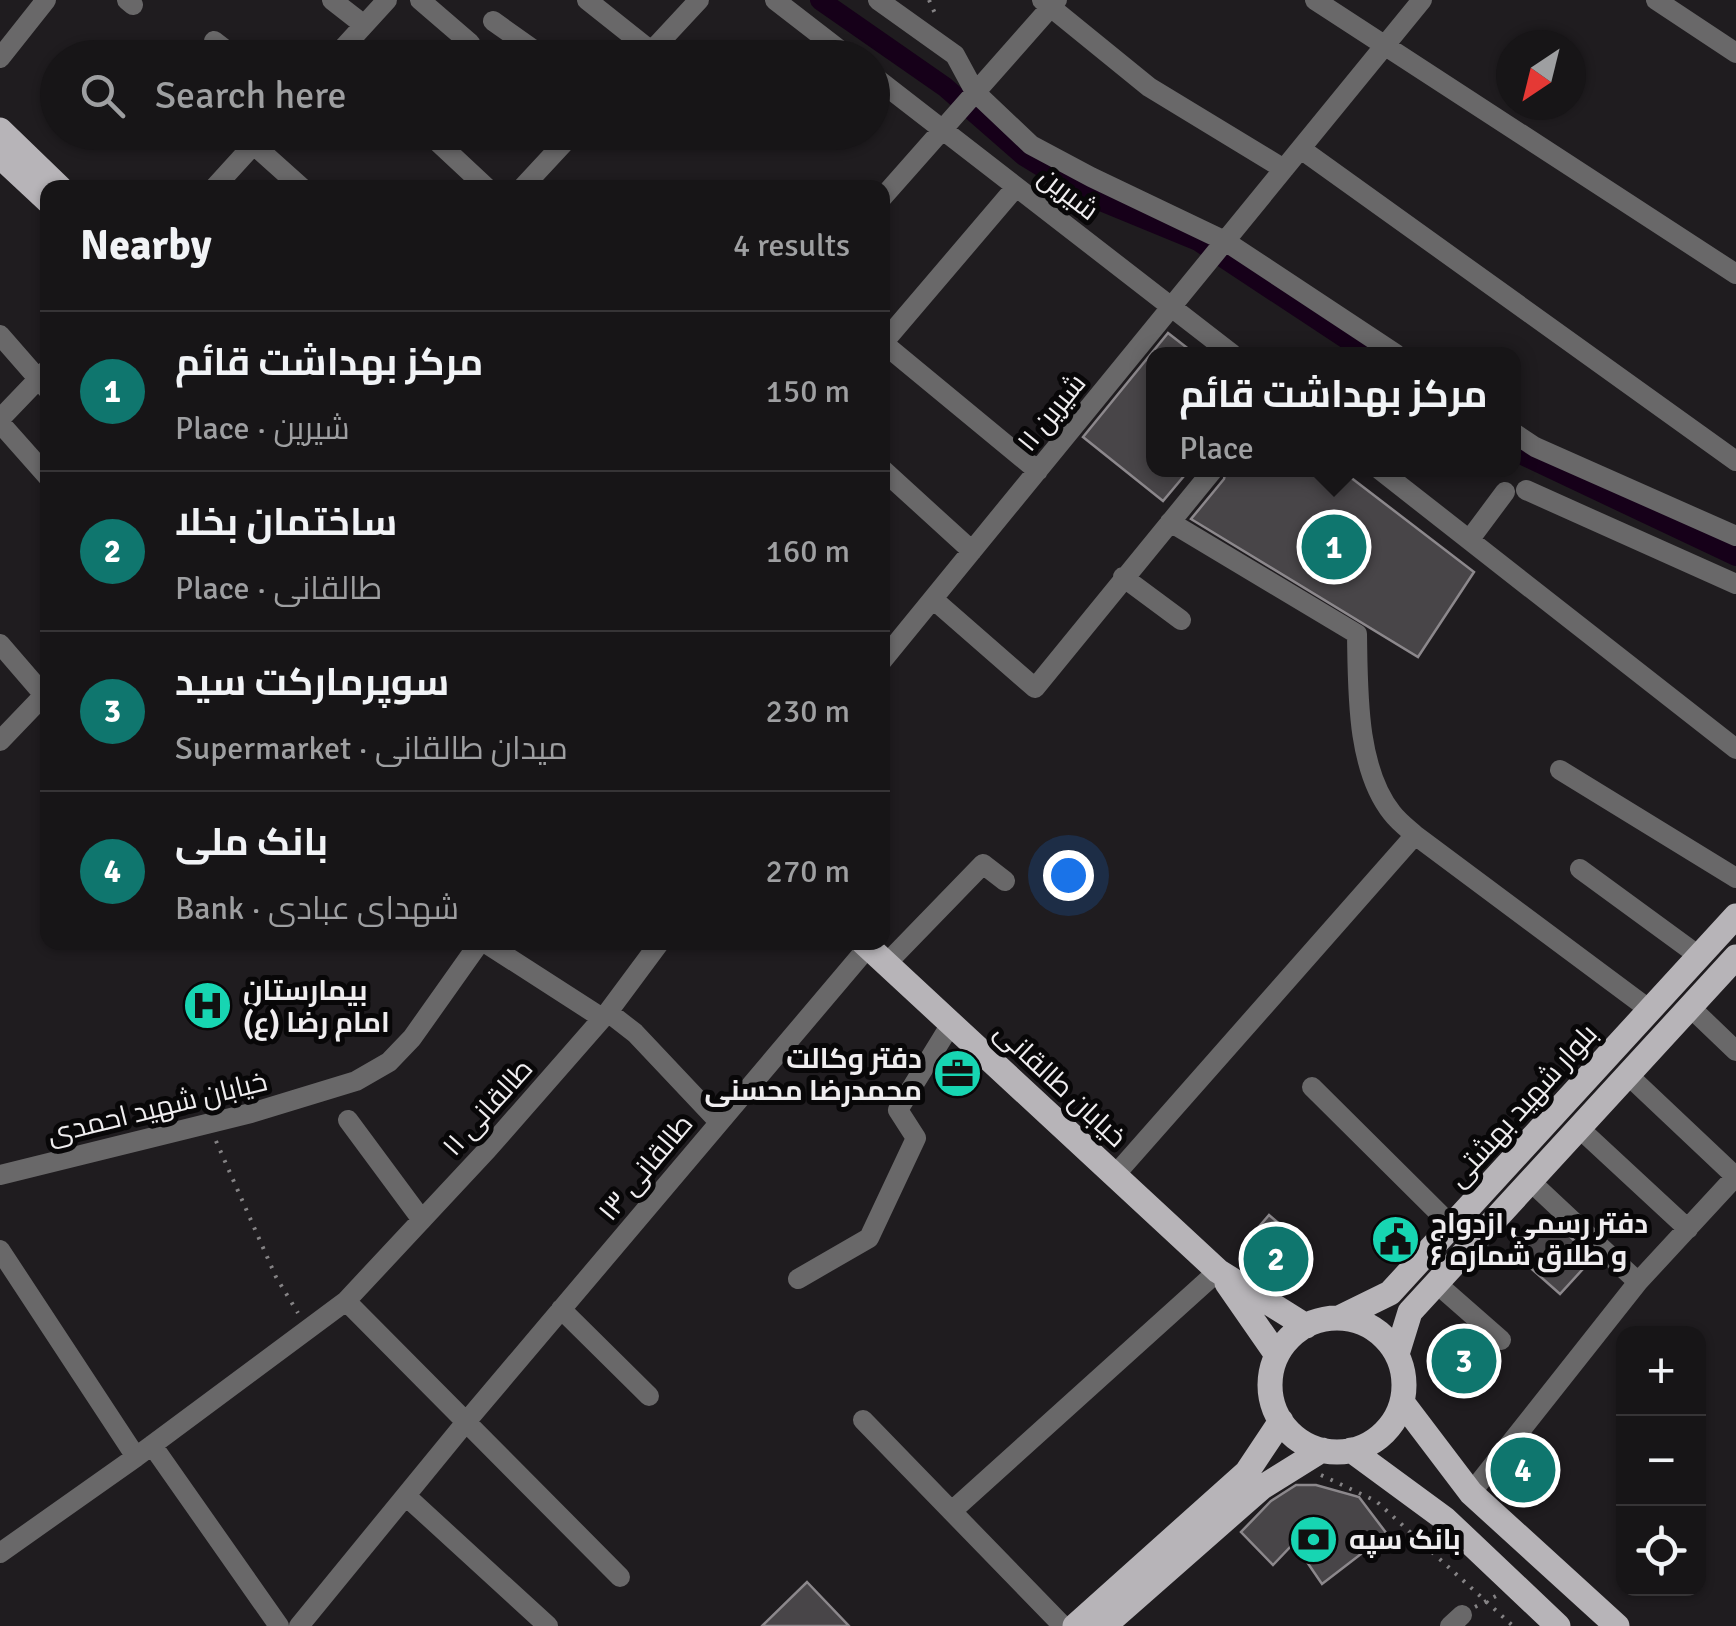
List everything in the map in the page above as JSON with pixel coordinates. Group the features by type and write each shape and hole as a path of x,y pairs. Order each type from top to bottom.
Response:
{"main road":[{"path":"0,130 52,180"},
{"path":"0,156 40,194"},
{"name":"بلوار شهید بهشتی","path":"1340,1318 1390,1293 1736,916"},
{"name":"خیابان طالقانی","path":"872,951 1218,1271"},
{"name":"بلوار شهید بهشتی","path":"1396,1354 1410,1312 1736,957"},
{"path":"1218,1271 1306,1326"},
{"path":"1218,1271 1277,1355"},
{"path":"1340,1318 1373,1328 1396,1354 1404,1386 1402,1402 1384,1434 1368,1444 1351,1450 1322,1450 1306,1444 1281,1421 1270,1388 1277,1355 1289,1338 1306,1326 1340,1318"},
{"path":"1402,1402 1471,1493 1617,1626"},
{"path":"1075,1626 1247,1472 1281,1421"},
{"path":"1116,1623 1261,1488 1322,1450"},
{"path":"1351,1450 1445,1519 1558,1626"},
{"path":"1445,1519 1441,1508 1448,1493 1459,1489 1471,1493"}],"street":[{"path":"0,58 46,0"},
{"path":"332,0 364,25"},
{"path":"352,40 387,0"},
{"path":"420,0 467,40"},
{"path":"587,0 634,40"},
{"path":"665,40 698,0"},
{"path":"775,0 827,40"},
{"path":"878,0 955,56 975,92 1031,144 1090,177 1225,241 1385,347"},
{"path":"1315,0 1736,274"},
{"name":"شیرین ۱۱","path":"890,652 1422,0"},
{"path":"1656,0 1735,53"},
{"path":"890,189 1050,2 1149,88 1284,169"},
{"path":"492,21 519,40"},
{"name":"شیرین","path":"890,88 1223,347"},
{"path":"1301,149 1736,460"},
{"path":"222,180 250,150"},
{"path":"269,150 295,180"},
{"path":"447,150 479,180"},
{"path":"529,180 557,150"},
{"path":"890,335 1016,187"},
{"path":"0,335 40,375"},
{"path":"890,349 1038,471"},
{"path":"40,385 0,421 40,468"},
{"path":"1521,438 1733,530"},
{"path":"890,476 972,551"},
{"path":"933,599 1035,688 1207,477"},
{"path":"1389,477 1736,750"},
{"path":"1470,539 1516,491 1736,584"},
{"path":"1170,522 1357,634 1359,709 1372,775 1390,811 1415,836 1650,1010"},
{"path":"1123,577 1182,620"},
{"path":"0,644 40,687"},
{"path":"0,741 40,699"},
{"path":"1560,770 1736,878"},
{"path":"1115,1175 1415,836"},
{"name":"طالقانی ۱۳","path":"890,937 983,864 1005,881"},
{"path":"1580,869 1699,956"},
{"name":"خیابان شهید احمدی","path":"0,1175 328,1092 356,1081 388,1062 412,1038 476,950"},
{"path":"495,950 634,1032 719,1122"},
{"name":"طالقانی ۱۱","path":"0,1553 346,1301 605,1015 654,950"},
{"name":"طالقانی ۱۳","path":"313,1622 466,1422 719,1122 872,951"},
{"path":"1690,1007 1736,1052"},
{"path":"798,1279 869,1238 916,1138 898,1110 951,1024"},
{"path":"1471,1493 1638,1282 1736,1176 1628,1074"},
{"path":"1312,1087 1452,1226"},
{"path":"348,1120 422,1220"},
{"path":"1579,1128 1688,1229"},
{"path":"1530,1181 1638,1282"},
{"path":"0,1250 144,1451 279,1626"},
{"path":"952,1511 1218,1271"},
{"path":"1436,1284 1501,1340"},
{"path":"346,1301 620,1577"},
{"path":"561,1310 648,1396"},
{"path":"863,1420 1062,1626"},
{"path":"406,1496 548,1626"}],"path":[{"path":"208,1123 276,1277 308,1330"},
{"path":"1299,1464 1376,1501 1513,1626"},
{"path":"1456,1620 1515,1585"}],"building":[{"path":"1168,333 1186,347 1157,347"},
{"path":"1146,360 1146,477 1183,477 1163,501 1083,437"},
{"path":"1350,477 1474,572 1418,657 1191,519 1224,479"},
{"path":"1269,1215 1302,1243 1278,1275 1245,1243"},
{"path":"1550,1218 1593,1258 1560,1294 1516,1255"},
{"name":"بانک سپه","path":"1296,1485 1316,1485 1359,1497 1387,1534 1322,1584 1294,1543 1273,1565 1241,1532 1271,1501"},
{"path":"807,1582 849,1626 762,1626"}],"waterway":[{"path":"820,0 877,40"},
{"path":"890,49 945,87 1024,156 1091,197 1198,241 1358,347"},
{"path":"1521,454 1736,556"}],"place":[{"name":"مرکز بهداشت قائم","path":"1334,547"},
{"name":"بیمارستان امام رضا (ع)","path":"208,1006"},
{"name":"دفتر وکالت محمدرضا محسنی","path":"957,1074"},
{"name":"دفتر رسمی ازدواج و طلاق شماره ۶","path":"1395,1239"},
{"name":"ساختمان بخلا","path":"1276,1259"},
{"name":"سوپرمارکت سید","path":"1464,1361"},
{"name":"بانک ملی","path":"1523,1470"},
{"name":"بانک سپه","path":"1314,1539"}]}
